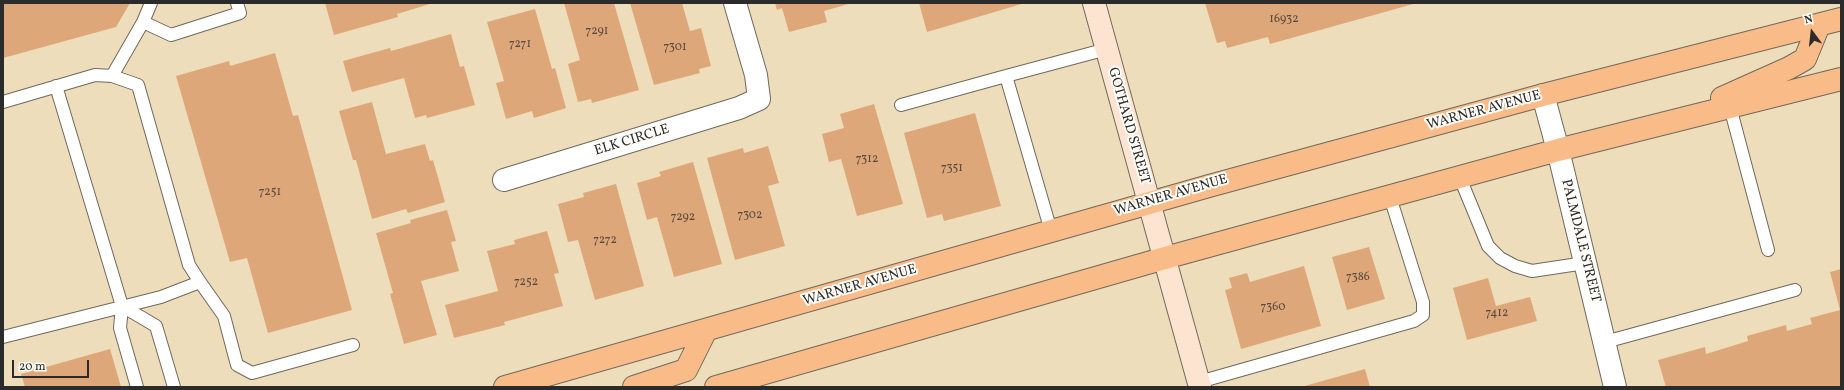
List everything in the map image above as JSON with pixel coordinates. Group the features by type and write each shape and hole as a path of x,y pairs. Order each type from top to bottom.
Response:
{"main road":[{"name":"WARNER AVENUE","path":"506,387 1150,203 1543,95 1841,19"},
{"path":"1670,122 1789,68 1805,58 1819,25"},
{"path":"716,387 1165,258 1558,150 1841,79"},
{"path":"634,387 686,370 706,330"}],"street":[{"name":"ELK CIRCLE","path":"504,180 739,108 759,99 756,75 735,3"},
{"name":"GOTHARD STREET","path":"1094,3 1200,384"},
{"name":"PALMDALE STREET","path":"1543,95 1558,150 1615,387"}],"lane":[{"path":"112,76 143,22 152,3"},
{"path":"143,22 171,35 240,13 237,3"},
{"path":"901,105 1107,49"},
{"path":"3,102 95,75 112,76 138,85 189,265 224,316 237,365 252,373 353,345"},
{"path":"1006,76 1051,231"},
{"path":"56,86 122,306 120,328 137,387"},
{"path":"1730,107 1768,250"},
{"path":"1460,178 1488,246 1500,258 1515,266 1532,271 1585,263"},
{"path":"1200,384 1414,321 1423,315 1423,302 1390,197"},
{"path":"3,337 161,297 200,282"},
{"path":"1604,342 1795,290"},
{"path":"122,306 156,326 174,387"}],"building":[{"path":"3,3 130,3 116,27 3,58"},
{"path":"325,3 433,3 397,14 398,17 334,35"},
{"path":"564,3 614,3 639,90 592,103 591,99 578,102 568,64 580,60"},
{"path":"630,3 682,3 690,31 701,28 711,66 699,69 700,73 654,85"},
{"path":"775,3 852,3 824,11 827,22 789,32 782,8 777,10"},
{"path":"919,3 1025,3 927,32"},
{"path":"1205,3 1417,3 1270,44 1268,37 1227,48 1225,41 1217,43"},
{"path":"535,9 552,69 555,68 566,108 534,118 532,111 506,119 496,83 504,81 487,22"},
{"path":"451,34 460,67 464,66 475,105 427,118 426,115 415,118 404,78 352,92 343,61 390,48 391,51"},
{"path":"275,53 293,116 298,115 352,310 268,333 247,258 230,262 176,76 229,61 230,66"},
{"path":"372,102 386,154 425,144 430,161 433,160 445,202 408,213 406,209 372,219 356,160 353,160 339,111"},
{"path":"874,104 903,204 857,216 841,159 829,162 822,134 844,128 840,114"},
{"path":"975,113 1001,206 944,221 942,214 927,218 904,133"},
{"path":"768,146 779,183 768,186 785,246 735,260 707,158 743,148 744,153"},
{"path":"693,162 722,264 674,277 657,217 647,220 637,183 661,176 659,172"},
{"path":"616,184 644,286 595,300 578,240 568,242 558,204 584,197 583,193"},
{"path":"447,210 456,241 451,242 459,271 421,281 437,335 404,344 390,294 393,293 376,233 411,223 410,220"},
{"path":"547,231 559,273 554,274 563,306 504,322 505,325 454,338 445,305 498,291 487,251 515,244 514,240"},
{"path":"1369,247 1385,299 1347,310 1332,257"},
{"path":"1304,266 1321,326 1241,349 1225,290 1232,288 1229,278 1247,273 1250,282"},
{"path":"1841,269 1841,387 1666,387 1658,360 1705,347 1706,354 1748,341 1747,336 1786,325 1787,331 1812,324 1810,318 1840,310 1830,272"},
{"path":"1488,278 1496,306 1530,297 1537,321 1467,340 1453,288"},
{"path":"110,349 121,387 25,387 21,374"},
{"path":"1365,369 1370,387 1301,387"}]}
